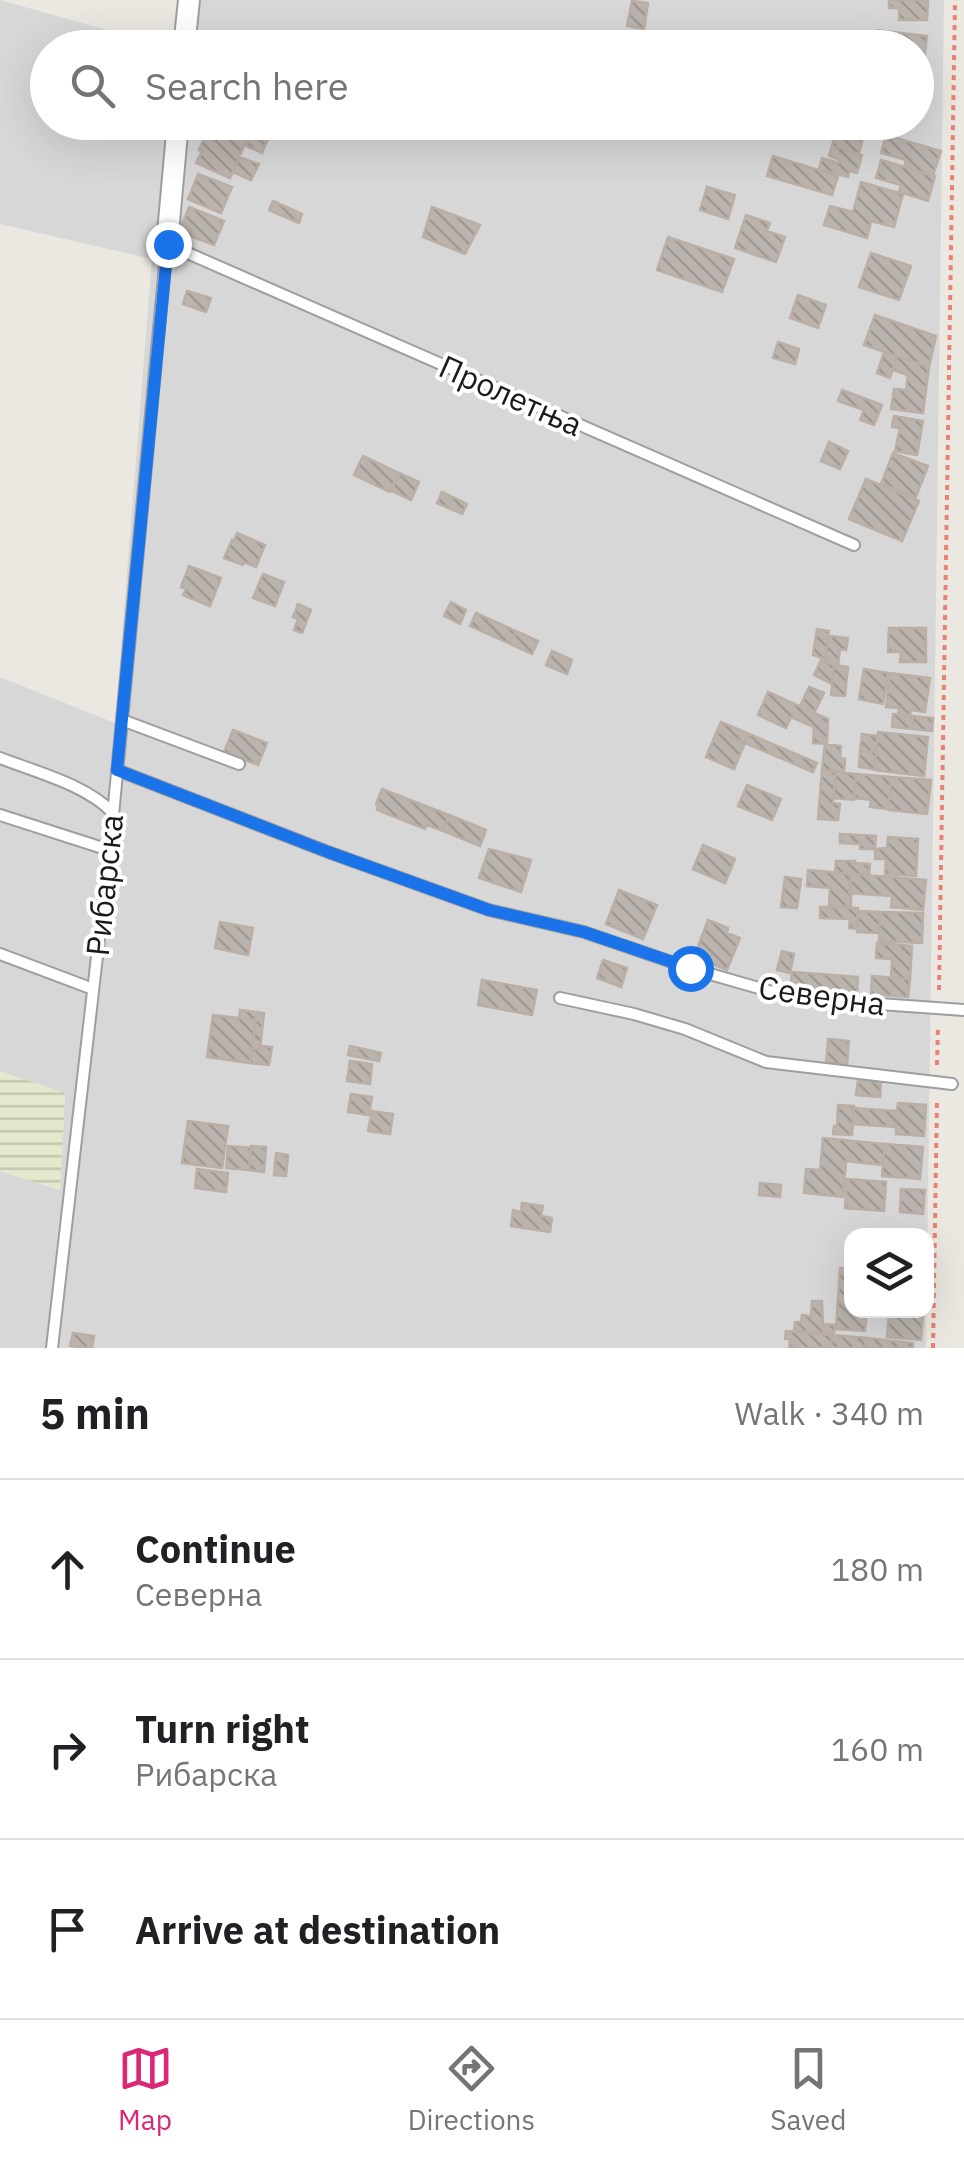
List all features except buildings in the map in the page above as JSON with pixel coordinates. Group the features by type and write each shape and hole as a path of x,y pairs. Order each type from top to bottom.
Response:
{"street":[{"path":"186,30 189,0"},
{"name":"Рибарска","path":"168,244 177,140"}],"lane":[{"name":"Пролетња","path":"168,244 854,545"},
{"name":"Рибарска","path":"52,1348 113,813 168,244"},
{"path":"122,720 239,764"},
{"path":"0,758 87,793 113,813"},
{"name":"Северна","path":"117,770 489,910 584,932 690,968 796,998 964,1010"},
{"path":"0,816 109,850"},
{"path":"0,954 93,989"},
{"path":"560,998 685,1029 766,1062 952,1084"}],"path":[{"path":"933,1348 955,0"}],"shaded area":[{"path":"0,0 107,30 30,30 30,140 934,140 934,30 175,30 178,0 944,0 928,1228 844,1228 844,1318 926,1318 926,1348 0,1348 0,1171 60,1190 65,1094 0,1071 0,677 115,723 152,259 0,224"}],"green space":[{"path":"0,1071 65,1093 60,1190 0,1171"}],"route":[{"path":"168,244 117,770 489,910 584,932 690,968"}]}
